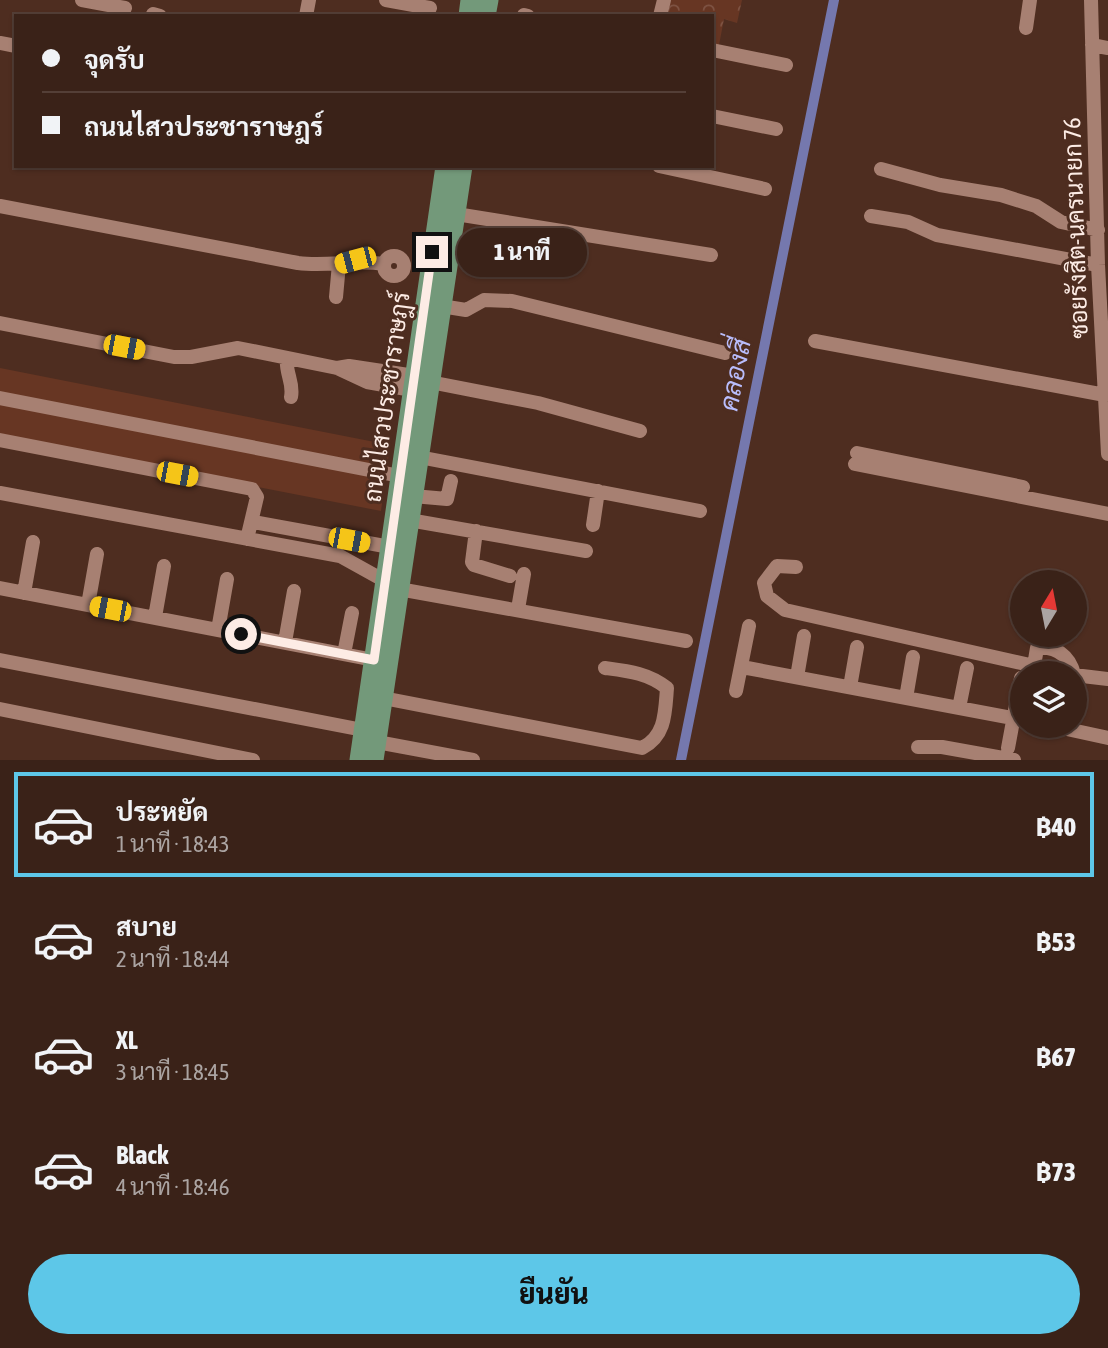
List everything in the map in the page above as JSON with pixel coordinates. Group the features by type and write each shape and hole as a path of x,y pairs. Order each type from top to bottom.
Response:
{"main road":[{"name":"ถนนไสวประชาราษฎร์","path":"372,744 374,660 409,520 419,457 419,383 429,273 445,168"},
{"name":"ถนนไสวประชาราษฎร์","path":"359,760 372,744 383,698 392,585 390,547 400,476 419,383 441,306 463,168"}],"street":[{"path":"82,0 125,8"},
{"path":"386,0 430,8"},
{"path":"1026,28 1030,0"},
{"name":"ซอยรังสิต-นครนายก 76","path":"1091,0 1101,240 1097,265 1105,358 1108,454"},
{"path":"1093,45 1108,48"},
{"path":"714,50 786,65"},
{"path":"714,116 776,129"},
{"path":"668,168 765,189"},
{"path":"881,169 940,185 1001,195 1036,206 1061,222 1101,240"},
{"path":"0,205 298,263 339,264 355,260 384,264 388,258 396,256 402,260 404,268 429,273"},
{"path":"456,214 711,255"},
{"path":"871,216 908,222 937,235 1097,265"},
{"path":"336,297 339,264"},
{"path":"441,306 466,310 484,300 512,301 725,353"},
{"path":"0,323 174,357 191,357 227,348 287,358 337,368 367,382 419,383 538,402 640,431"},
{"path":"815,341 1105,395"},
{"path":"287,358 286,371 291,381 291,397"},
{"path":"0,398 400,476"},
{"path":"0,440 252,489 257,497 247,539"},
{"path":"419,457 700,511"},
{"path":"1108,505 856,458 1108,514"},
{"path":"413,496 447,499 451,481"},
{"path":"593,526 598,491"},
{"path":"0,493 306,549 345,558 392,585 686,641"},
{"path":"409,520 586,551"},
{"path":"253,522 390,547"},
{"path":"476,531 472,562 474,565 517,575 518,609"},
{"path":"306,549 311,532"},
{"path":"24,593 33,542"},
{"path":"88,605 97,554"},
{"path":"155,617 164,566"},
{"path":"796,567 777,566 764,583 767,596 785,610 1012,661"},
{"path":"218,630 227,579"},
{"path":"0,588 374,660"},
{"path":"285,642 294,591"},
{"path":"345,654 352,613"},
{"path":"736,691 749,626"},
{"path":"797,677 804,636"},
{"path":"850,687 857,647"},
{"path":"1035,661 1037,648 1052,649 1065,654 1067,661"},
{"path":"906,698 913,657"},
{"path":"0,660 372,744 473,760"},
{"path":"742,667 1010,718"},
{"path":"383,698 642,748 653,742 660,733 667,688 654,678 639,673 605,668"},
{"path":"959,708 967,668"},
{"path":"1087,681 1108,679"},
{"path":"0,709 207,757 253,760"},
{"path":"1087,732 1108,738"},
{"path":"918,747 1011,754"}],"green space":[{"path":"671,0 742,0 737,23 724,19 718,50 714,49 714,14 668,14"},
{"path":"0,368 390,445 381,511 0,437"}],"waterway":[{"name":"คลองสี่","path":"681,760 834,0"}],"route":[{"path":"241,634 374,660 432,252"}]}
